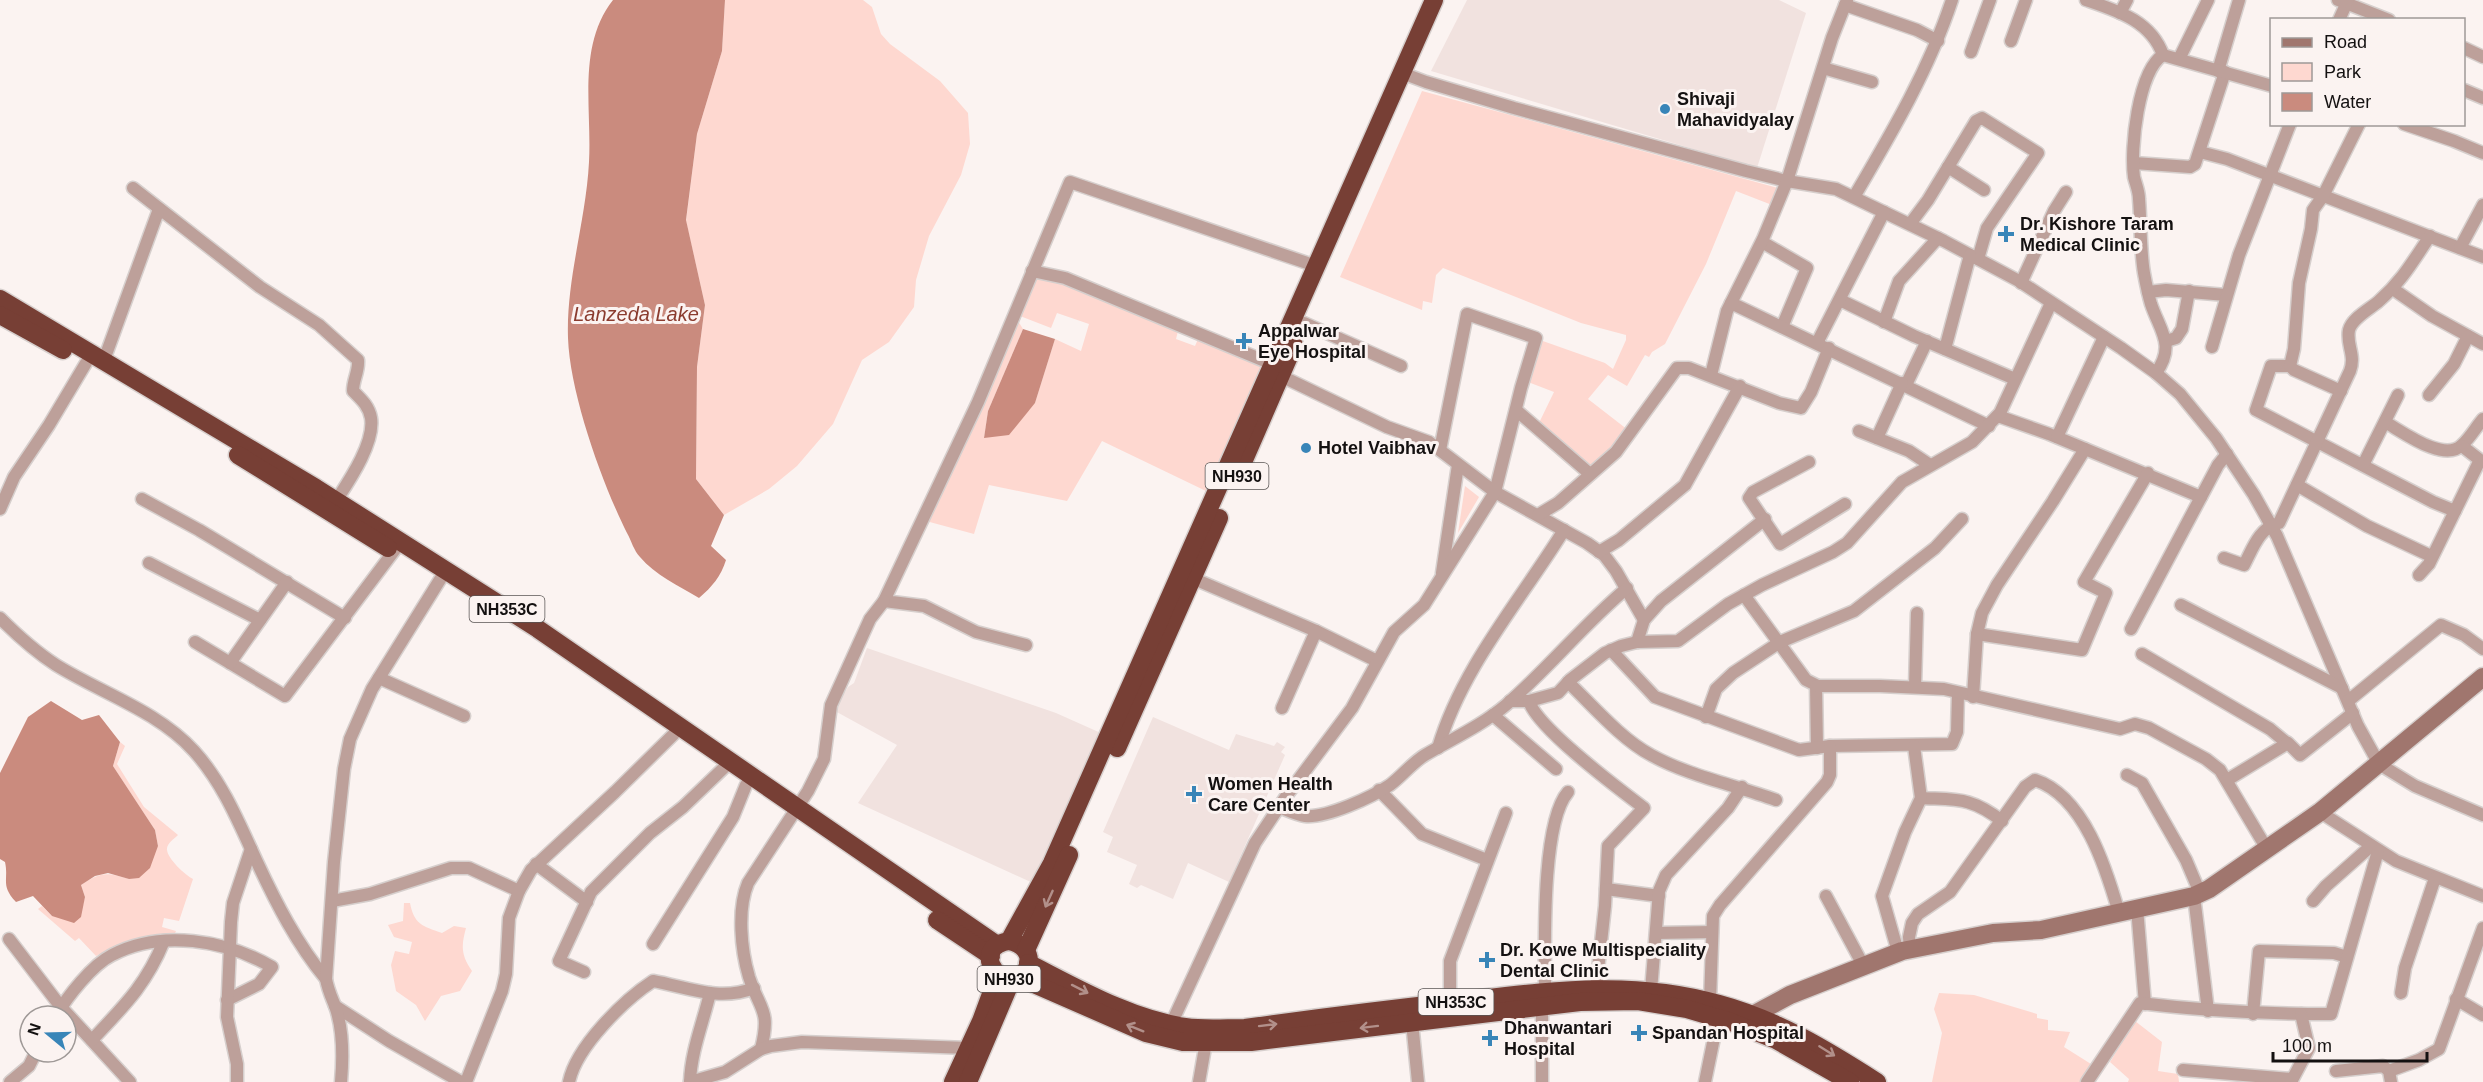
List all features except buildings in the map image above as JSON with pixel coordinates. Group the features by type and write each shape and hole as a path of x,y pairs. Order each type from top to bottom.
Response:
{"highway":[{"name":"NH930","path":"1017,969 993,969 999,947 1052,863 1276,370 1304,323 1407,75 1434,0"},
{"name":"NH930","path":"968,1082 1192,578 1316,266 1407,75 1446,0"},
{"name":"NH353C","path":"0,299 95,362 443,575 538,628 794,812 999,947"},
{"name":"NH353C","path":"0,315 95,362 336,501 398,547"},
{"name":"NH353C","path":"443,575 506,621 674,734 727,764 746,784 794,812"},
{"name":"NH930","path":"953,1082 968,1048 1017,969 1022,945 999,947"},
{"name":"NH353C","path":"1017,969 1152,1020 1183,1042 1251,1042 1412,1022 1596,988 1651,991 1711,1009 1776,1040 1846,1081"},
{"name":"NH353C","path":"1169,1031 1245,1028 1450,1002 1544,999 1580,1002 1638,1001 1687,1009 1711,1009 1753,1015 1813,1042 1878,1082"}],"street":[{"path":"1854,197 1891,134 1938,41 1952,0"},
{"path":"1971,52 1990,0"},
{"path":"2011,41 2026,0"},
{"path":"2086,0 2120,13 2146,28 2158,42 2163,55"},
{"path":"2120,13 2127,0"},
{"path":"2179,59 2208,0"},
{"path":"2134,164 2190,167 2195,164 2222,72 2239,0"},
{"path":"2340,18 2344,1 2384,18"},
{"path":"1711,375 1731,303 1787,182 1846,3 1917,30 1938,41"},
{"path":"2465,49 2483,57"},
{"path":"2156,373 2163,362 2166,341 2148,292 2144,269 2139,192 2134,177 2136,114 2148,73 2155,60 2163,55 2270,86"},
{"path":"1823,68 1872,82"},
{"path":"1407,75 1514,108 1787,182 1836,189 1974,257 2021,283 2104,337 2156,373 2180,394 2227,454 2271,525 2350,707 2379,764 2415,786 2483,815"},
{"path":"2465,91 2483,98"},
{"path":"1910,224 1928,200 1976,121 1982,118 2038,153 1986,228 1974,257 1945,349"},
{"path":"2212,346 2226,295 2289,126"},
{"path":"2290,366 2301,266 2311,229 2313,210 2323,196 2358,126"},
{"path":"2410,126 2483,153"},
{"path":"2200,152 2227,159 2483,257"},
{"path":"1948,167 1984,190"},
{"path":"761,1049 766,1027 764,1010 754,988 746,961 741,912 742,898 748,884 794,812 824,759 831,705 870,619 884,601 978,402 1070,182 1316,266"},
{"path":"133,188 213,248 260,287 319,325 358,360 359,372 353,383 353,391 365,403 372,420 359,466 336,501"},
{"path":"2021,283 2054,211 2066,192"},
{"path":"2460,248 2483,205"},
{"path":"0,509 14,477 95,362 159,209"},
{"path":"1817,343 1884,212"},
{"path":"2224,558 2244,565 2260,534 2271,525 2279,523 2354,361 2349,331 2353,322 2393,289 2407,274 2430,236"},
{"path":"1884,322 1899,281 1938,238"},
{"path":"1761,242 1807,268 1782,327"},
{"path":"1032,271 1065,278 1276,370 1387,427 1429,442 1495,492 1604,555 1627,588 1630,598 1644,620"},
{"path":"2393,289 2432,316 2483,344"},
{"path":"2148,292 2166,290 2226,295"},
{"path":"2166,341 2176,338 2182,329 2189,291"},
{"path":"1840,300 1884,322 2015,379"},
{"path":"1731,303 1989,426"},
{"path":"1510,701 1529,702 1558,693 1568,682 1611,650 1637,642 1678,641 1728,604 1847,543 1902,483 1972,442 1998,416 2051,303"},
{"path":"1169,1031 1256,843 1279,807 1352,708 1394,632 1424,606 1495,492 1536,338 1467,314 1440,450"},
{"path":"1304,323 1401,366"},
{"path":"2429,395 2454,364 2468,336"},
{"path":"2057,437 2104,337"},
{"path":"1877,438 1927,341"},
{"path":"1538,515 1558,503 1617,452 1660,388 1677,368 1689,368 1711,375 1779,403 1801,408 1811,392 1829,348"},
{"path":"2342,391 2294,370 2290,366 2271,366 2256,410 2433,502 2456,511"},
{"path":"1599,552 1619,540 1685,486 1740,386"},
{"path":"2363,465 2398,395"},
{"path":"1516,410 1590,474"},
{"path":"1998,416 2148,473 2201,497"},
{"path":"2385,422 2445,452 2454,451 2462,446 2483,419"},
{"path":"1859,431 1909,451 1930,465"},
{"path":"2420,575 2429,564 2481,461 2462,446"},
{"path":"1973,697 1977,634 1982,614 1997,585 2085,449"},
{"path":"2131,629 2218,465 2227,454"},
{"path":"1809,462 1753,492 1749,498 1780,544 1845,504"},
{"path":"1441,577 1458,465"},
{"path":"1977,634 2082,650 2106,593 2084,582 2148,473"},
{"path":"2297,485 2367,526 2432,556"},
{"path":"142,499 199,530 345,618"},
{"path":"1637,642 1644,620 1661,602 1765,519"},
{"path":"1706,717 1716,690 1733,673 1780,642 1854,611 1935,548 1962,519"},
{"path":"1438,748 1446,721 1460,689 1564,530"},
{"path":"195,642 285,696 398,547"},
{"path":"149,563 260,620"},
{"path":"341,1082 343,1045 335,1006 329,997 326,979 334,862 344,769 350,739 359,715 379,678 443,575"},
{"path":"1192,578 1316,631 1377,661"},
{"path":"230,663 287,582"},
{"path":"1279,807 1304,816 1318,815 1358,802 1389,785 1423,756 1473,729 1510,701 1555,661 1602,609 1627,588"},
{"path":"1744,595 1806,680 1816,686 1944,689 2120,729 2135,724 2149,728 2206,759 2220,770 2267,849"},
{"path":"884,601 924,606 976,632 1026,645"},
{"path":"2181,605 2342,688"},
{"path":"1915,687 1917,613"},
{"path":"0,618 16,634 56,664 117,697 183,739 218,784 285,919 311,962 326,979"},
{"path":"2142,654 2270,729 2300,755 2441,625 2464,635 2483,650"},
{"path":"1282,708 1316,631"},
{"path":"1611,650 1655,697 1799,750 1824,747 1952,744 1955,740 1958,693"},
{"path":"1753,1015 1790,995 1904,950 1993,933 2041,930 2197,895 2320,812 2483,677"},
{"path":"379,678 464,716"},
{"path":"1568,682 1636,745 1651,755 1723,783 1776,800"},
{"path":"1705,1082 1714,1038 1711,1009 1713,916 1830,776 1816,686"},
{"path":"1529,702 1532,711 1563,741 1605,779 1644,808 1608,846 1596,988"},
{"path":"1493,715 1556,769"},
{"path":"335,1006 389,1041 464,1082 502,992 506,974 509,918 519,891 536,864 674,734"},
{"path":"2228,780 2288,744"},
{"path":"1904,950 1882,896 1905,832 1921,798 1914,746"},
{"path":"584,972 559,961 591,892 650,833 683,807 727,764"},
{"path":"2127,776 2142,783 2186,860 2197,895 2208,1011"},
{"path":"1904,950 1912,923 1918,914 1950,892 2025,787 2035,780 2046,784 2071,806 2093,839 2109,879 2119,913"},
{"path":"653,944 733,817 746,784"},
{"path":"1651,991 1659,896 1666,875 1728,808 1742,788"},
{"path":"1379,790 1422,834 1487,860"},
{"path":"1542,1082 1549,868 1557,814 1568,792"},
{"path":"1921,798 1970,802 1984,807 2002,821"},
{"path":"2320,812 2374,849 2435,878 2483,896"},
{"path":"1450,1002 1450,961 1506,813"},
{"path":"237,1082 237,1064 227,1017 227,1000 233,903 251,849"},
{"path":"2313,902 2326,886 2374,849"},
{"path":"2088,1082 2140,1003 2253,1014 2331,1014 2348,957 2374,849"},
{"path":"536,864 587,902"},
{"path":"332,901 369,894 451,868 469,868 519,891"},
{"path":"2401,993 2405,968 2435,878"},
{"path":"1606,889 1659,896"},
{"path":"1826,896 1863,966"},
{"path":"2137,908 2145,1004"},
{"path":"2336,1071 2383,1066 2390,1076 2439,1049 2444,1041 2456,999 2483,928"},
{"path":"1657,933 1712,932"},
{"path":"9,939 53,1004"},
{"path":"65,1004 97,965 111,955 135,945 175,939 231,948 272,967 259,984 227,1000"},
{"path":"92,1040 145,981 164,941"},
{"path":"2253,1014 2259,951 2334,953 2348,957"},
{"path":"569,1082 576,1063 588,1044 638,991 653,981 710,993 743,992 754,988"},
{"path":"710,993 701,1032 693,1050 690,1082 725,1072 761,1049 802,1042 968,1048"},
{"path":"2456,999 2483,1015"},
{"path":"2183,1070 2291,1081 2309,1048 2301,1014"},
{"path":"1412,1022 1418,1082"},
{"path":"78,1028 92,1040 130,1082"},
{"path":"1199,1082 1206,1042"},
{"path":"10,1082 26,1076"}],"shaded area":[{"name":"Shivaji Mahavidyalay","path":"1467,0 1779,0 1806,13 1757,168 1431,71"},
{"path":"867,648 1056,713 1103,734 1035,884 858,803 897,745 835,711 843,692 854,683"},
{"name":"Women Health Care Center","path":"1153,717 1229,750 1236,734 1274,746 1277,742 1285,747 1281,752 1285,755 1229,882 1188,863 1173,899 1141,885 1137,888 1129,884 1137,865 1107,852 1113,837 1103,832"}],"green space":[{"path":"725,0 863,0 872,7 881,34 890,44 940,81 968,113 970,144 961,175 929,236 916,280 914,307 889,342 862,360 833,424 797,466 769,489 724,515 696,479 697,367 705,305 686,221 697,134 722,51"},
{"path":"1422,91 1778,188 1772,205 1736,191 1706,264 1665,344 1652,352 1649,357 1645,355 1627,386 1608,375 1588,399 1628,430 1623,438 1590,470 1538,425 1554,392 1528,382 1540,340 1605,363 1613,369 1626,335 1581,323 1443,268 1436,275 1432,303 1423,301 1422,310 1340,277"},
{"path":"1038,277 1064,282 1178,331 1176,339 1195,346 1198,339 1267,368 1206,491 1102,441 1067,501 989,485 974,534 926,521 1018,321 1023,329 988,411 984,438 1035,403 1055,339 1081,351 1089,324 1057,313 1051,328 1020,316"},
{"path":"1465,486 1479,497 1458,533"},
{"path":"120,742 125,746 117,764 144,807 178,835 168,846 168,854 177,866 193,879 179,921 164,918 162,927 176,931 174,935 154,936 134,941 96,956 79,938 75,941 38,909 42,906 52,916 83,905 85,897 81,885 104,874 129,879 158,846 155,830 113,766"},
{"path":"404,903 410,903 417,920 429,928 442,933 454,926 466,928 463,950 472,971 460,991 441,996 425,1021 416,1005 396,991 391,965 395,951 409,954 412,942 394,937 388,925 403,921"},
{"path":"1939,993 1974,995 2037,1014 2037,1018 2048,1020 2048,1030 2070,1032 2064,1047 2091,1064 2080,1082 1932,1082 1942,1033 1934,1009"},
{"path":"2135,1021 2162,1042 2158,1071 2178,1074 2179,1082 2128,1082 2129,1079 2110,1062"}],"water":[{"name":"Lanzeda Lake","path":"613,0 725,0 722,51 697,134 686,220 705,305 697,367 696,479 724,515 711,546 726,560 716,581 699,598 653,569 634,549 617,513 589,438 570,360 568,316 570,294 589,162 590,57 594,37"},
{"path":"1023,329 1055,339 1035,403 1009,435 984,438 988,411"},
{"path":"51,701 82,720 99,715 120,742 113,766 155,830 158,846 150,868 139,878 129,879 108,873 95,876 81,885 85,897 81,917 74,923 52,916 33,896 16,902 8,891 5,862 0,859 0,773 28,717"}],"place":[{"name":"Shivaji Mahavidyalay","path":"1665,109"},
{"name":"Dr. Kishore Taram Medical Clinic","path":"2006,234"},
{"name":"Appalwar Eye Hospital","path":"1244,341"},
{"name":"Hotel Vaibhav","path":"1306,448"},
{"name":"Women Health Care Center","path":"1194,794"},
{"name":"Dr. Kowe Multispeciality Dental Clinic","path":"1487,960"},
{"name":"Spandan Hospital","path":"1639,1033"},
{"name":"Dhanwantari Hospital","path":"1490,1038"}]}
